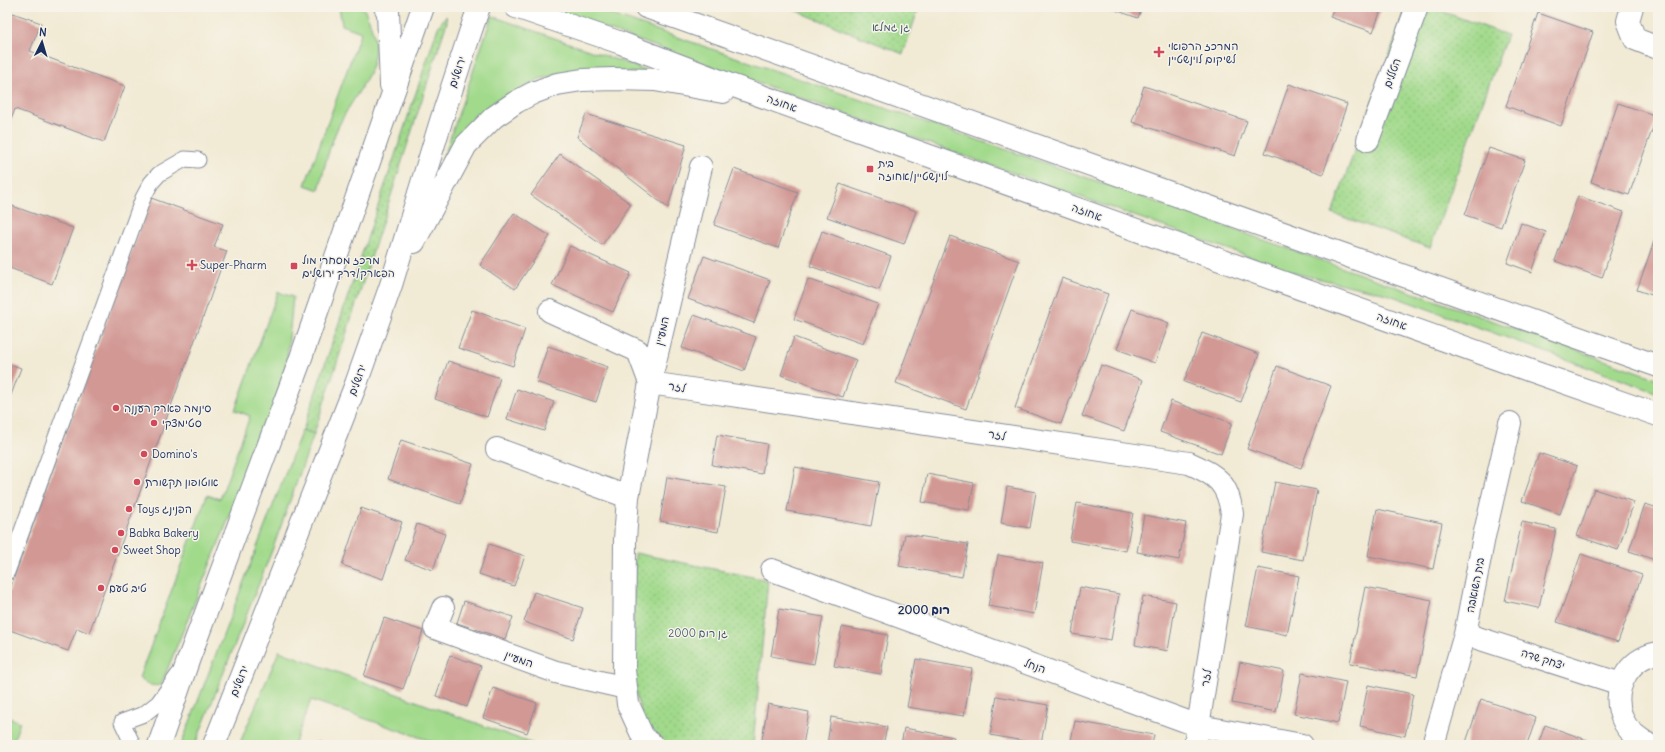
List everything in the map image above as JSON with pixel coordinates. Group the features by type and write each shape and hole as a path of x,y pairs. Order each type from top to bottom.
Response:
{"main road":[{"path":"386,7 388,12 391,97"},
{"path":"159,745 188,661 298,366 423,7"},
{"name":"ירושלים","path":"214,745 356,384 391,285 446,106 479,7"},
{"name":"אחוזה","path":"516,7 621,43 728,84 1658,415"},
{"path":"646,7 1658,366"},
{"path":"687,7 828,72"},
{"name":"הטללים","path":"1368,140 1416,7"},
{"path":"1632,7 1628,21 1635,39 1658,48"},
{"path":"391,285 466,145 494,118 516,102 533,93 557,84 582,80 655,80 715,90 832,121"},
{"name":"המעיין","path":"653,745 643,736 628,704 624,670 625,540 628,497 650,383 701,167"},
{"path":"550,311 638,351 650,383"},
{"name":"לזר","path":"650,383 1189,463 1211,472 1223,486 1230,498 1232,514 1197,736"},
{"name":"בית השואבה","path":"1433,745 1465,634 1485,532 1510,423"},
{"path":"497,449 628,497"},
{"name":"הנחל","path":"772,570 1197,736 1302,745"},
{"name":"המעיין","path":"442,608 435,628 556,672 626,688"},
{"name":"יצחק שדה","path":"1465,634 1621,684"},
{"path":"1650,745 1634,735 1623,720 1618,702 1621,684 1628,670 1640,659 1658,653"}],"lane":[{"path":"7,572 143,198 151,183 159,174 185,159 198,160"},
{"path":"133,745 122,722 144,714 158,703 188,661"}],"green space":[{"path":"339,7 363,7 372,28 375,45 373,60 368,74 335,134 319,190 305,185 361,32 342,25"},
{"path":"544,7 589,7 1048,164 1658,379 1658,393 1387,294 1298,274"},
{"name":"גן גמלא","path":"787,7 919,7 903,54"},
{"path":"1407,7 1430,7 1507,35 1430,248 1332,213"},
{"path":"446,16 447,22 314,434 303,430 438,27"},
{"path":"492,16 651,72 560,75 539,79 521,90 463,135 443,159"},
{"path":"278,292 293,297 287,359 277,400 161,685 154,686 139,678 207,495 220,499 250,416 235,410"},
{"path":"302,430 314,434 273,548 195,745 181,745"},
{"name":"גן רום 2000","path":"635,553 768,580 753,745 668,745 647,729 637,700 632,668"},
{"path":"279,651 536,745 442,745 311,700 294,745 239,745"},
{"path":"7,717 20,722 12,745 7,745"}],"building":[{"path":"1107,7 1142,7 1138,18"},
{"path":"1334,7 1382,7 1373,32 1330,17"},
{"path":"7,11 41,23 30,51 125,86 104,142 15,109 7,131"},
{"path":"1538,13 1593,32 1561,126 1506,106"},
{"path":"1289,84 1347,104 1323,174 1265,153"},
{"path":"1144,86 1247,121 1235,156 1132,122"},
{"path":"1618,103 1657,116 1629,195 1591,182"},
{"path":"586,114 686,145 668,208 577,137"},
{"path":"1489,148 1525,160 1501,227 1465,215"},
{"path":"560,154 631,204 602,245 531,195"},
{"path":"734,169 798,192 778,248 714,225"},
{"path":"840,184 916,211 904,244 827,217"},
{"path":"1578,196 1624,212 1602,278 1555,261"},
{"path":"151,198 223,224 214,247 227,251 89,633 77,628 68,651 7,629 7,597"},
{"path":"7,204 73,228 52,284 7,267"},
{"path":"514,213 550,236 515,289 480,265"},
{"path":"1521,223 1546,232 1532,272 1507,263"},
{"path":"1658,230 1658,297 1637,290"},
{"path":"822,231 891,256 879,290 810,266"},
{"path":"950,236 1019,261 966,409 896,383"},
{"path":"570,246 631,273 613,312 552,285"},
{"path":"704,256 770,280 754,323 688,299"},
{"path":"1062,278 1108,294 1061,424 1015,408"},
{"path":"808,279 878,304 863,344 794,319"},
{"path":"1132,309 1169,323 1155,363 1117,349"},
{"path":"472,310 525,329 513,366 458,348"},
{"path":"694,315 756,337 744,371 682,348"},
{"path":"1202,333 1259,354 1241,402 1184,382"},
{"path":"794,337 856,360 843,397 781,375"},
{"path":"548,346 608,367 596,402 536,382"},
{"path":"448,361 500,378 487,417 435,399"},
{"path":"7,363 21,368 7,406"},
{"path":"1101,365 1143,380 1124,431 1082,416"},
{"path":"1277,366 1331,386 1301,468 1247,449"},
{"path":"517,389 554,402 544,431 507,419"},
{"path":"1171,401 1232,423 1221,454 1160,432"},
{"path":"717,435 767,444 762,474 712,465"},
{"path":"401,440 473,464 460,504 388,479"},
{"path":"1539,453 1577,466 1560,514 1522,501"},
{"path":"795,467 879,482 871,526 787,511"},
{"path":"927,474 974,483 969,510 922,502"},
{"path":"667,477 726,487 718,532 660,521"},
{"path":"1275,482 1317,490 1303,560 1261,552"},
{"path":"1007,487 1036,492 1030,528 1001,523"},
{"path":"1594,489 1634,502 1618,550 1577,536"},
{"path":"1077,503 1133,513 1126,551 1070,541"},
{"path":"1645,504 1658,508 1658,561 1629,551"},
{"path":"361,508 402,522 383,579 342,565"},
{"path":"1377,509 1442,523 1433,569 1368,556"},
{"path":"1144,515 1186,523 1179,560 1137,552"},
{"path":"1522,522 1556,529 1539,608 1505,601"},
{"path":"417,524 445,534 433,570 405,560"},
{"path":"905,534 968,544 962,577 899,566"},
{"path":"489,544 525,556 514,586 479,574"},
{"path":"1581,554 1642,575 1618,642 1557,622"},
{"path":"998,555 1043,563 1034,614 988,606"},
{"path":"1258,568 1299,576 1287,635 1246,626"},
{"path":"1080,587 1119,594 1111,640 1072,634"},
{"path":"1365,587 1432,600 1417,676 1350,663"},
{"path":"534,592 583,608 573,639 524,622"},
{"path":"1143,596 1176,602 1168,651 1135,645"},
{"path":"464,601 513,617 505,639 457,623"},
{"path":"779,609 823,617 814,664 771,656"},
{"path":"384,618 423,631 403,689 364,676"},
{"path":"842,627 888,635 881,674 834,666"},
{"path":"450,655 481,666 467,707 436,696"},
{"path":"916,659 972,669 964,716 907,707"},
{"path":"1240,662 1284,671 1276,712 1232,703"},
{"path":"1302,673 1346,682 1338,723 1294,714"},
{"path":"1368,685 1413,694 1405,736 1360,726"},
{"path":"493,688 537,703 527,733 483,718"},
{"path":"997,696 1048,705 1041,744 990,735"},
{"path":"1481,699 1536,718 1527,745 1465,745"},
{"path":"768,704 809,712 803,745 761,745"},
{"path":"831,717 887,727 883,745 827,745"},
{"path":"1075,721 1154,735 1152,745 1070,745"},
{"path":"1545,725 1601,745 1538,745"},
{"path":"904,728 954,737 952,745 901,745"},
{"path":"317,741 329,745 316,745"}],"place":[{"name":"המרכז הרפואי לשיקום לוינשטיין","path":"1159,52"},
{"name":"בית לוינשטיין/אחוזה","path":"870,169"},
{"name":"Super-Pharm","path":"192,265"},
{"name":"מרכז מסחרי מול הפארק/דרך ירושלים","path":"294,266"},
{"name":"סינמה פארק רעננה","path":"116,408"},
{"name":"סטימצקי","path":"154,423"},
{"name":"Domino's","path":"144,454"},
{"name":"אוטופון תקשורת","path":"137,482"},
{"name":"Toys הפנינג","path":"129,509"},
{"name":"Babka Bakery","path":"121,533"},
{"name":"Sweet Shop","path":"115,550"},
{"name":"טיב טעם","path":"101,588"}],"district":[{"name":"רום 2000","path":"924,609"}]}
